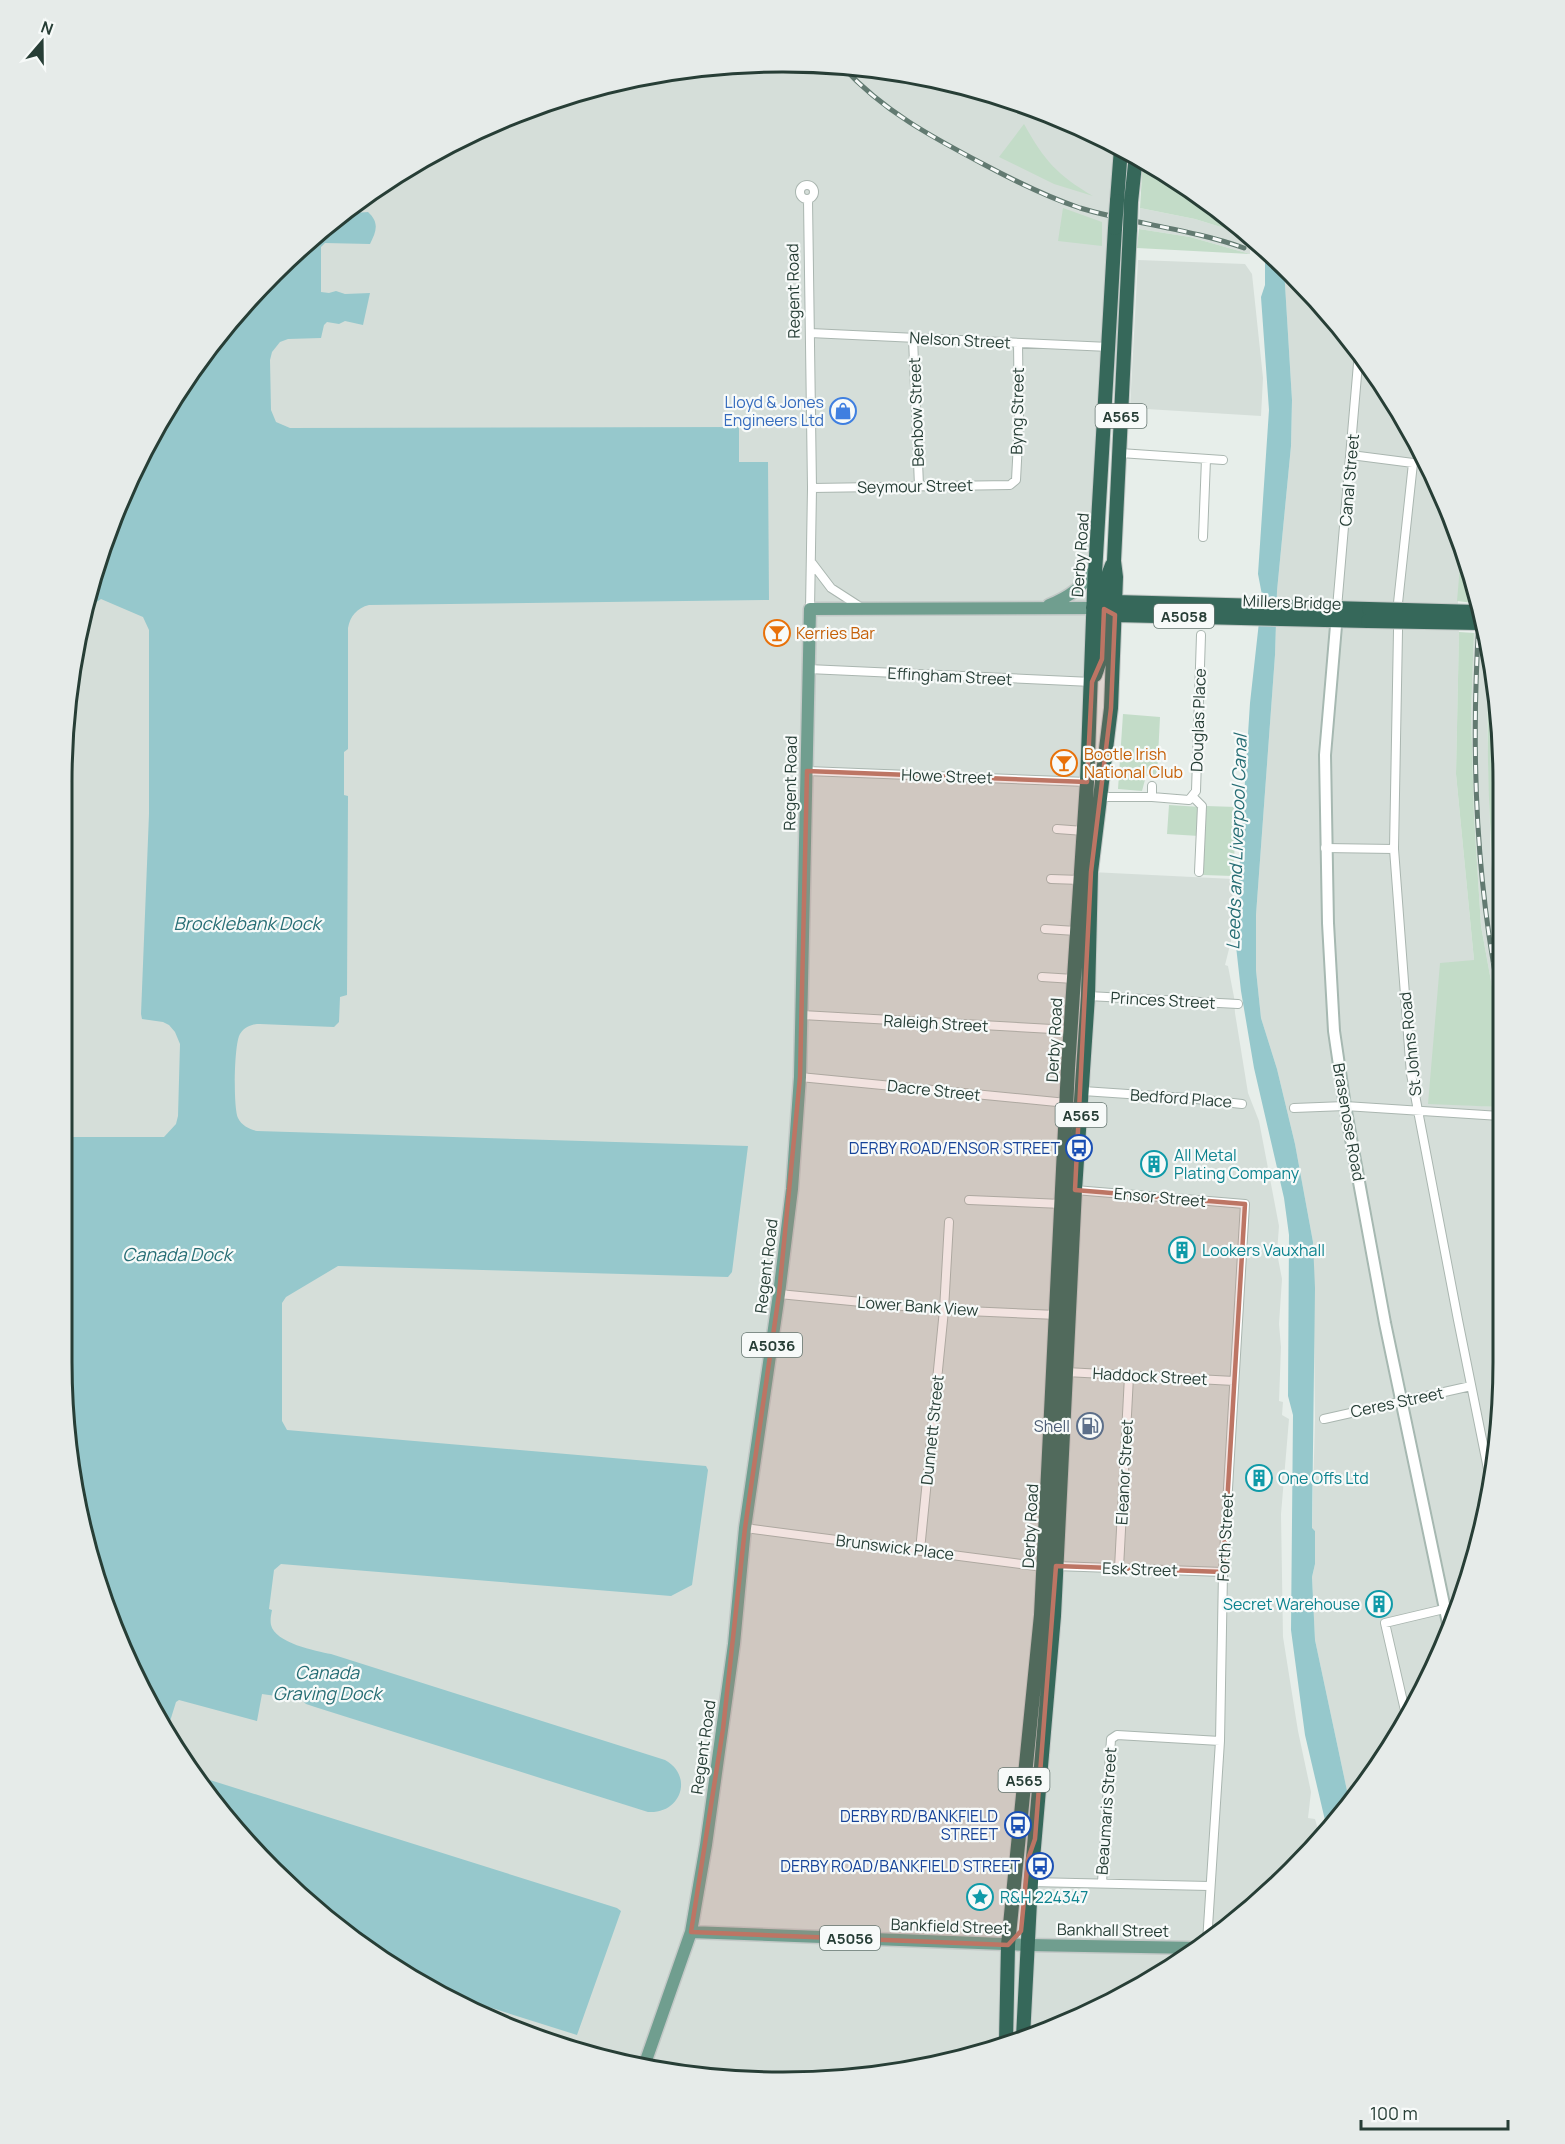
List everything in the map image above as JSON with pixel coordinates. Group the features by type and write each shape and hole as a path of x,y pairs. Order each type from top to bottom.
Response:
{"highway":[{"name":"Derby Road","path":"1005,2036 1008,1945 1041,1615 1050,1567 1057,1315 1070,1030 1092,682 1116,577 1114,561 1130,229 1124,202 1122,158"},
{"name":"Derby Road","path":"1023,2029 1050,1567 1066,1372 1075,1190 1083,1091 1091,872 1111,708 1107,609 1095,569 1116,228 1134,165"},
{"name":"Millers Bridge","path":"1107,609 1368,615 1474,623"},
{"name":"Millers Bridge","path":"1368,615 1472,612"},
{"path":"1008,1945 1017,1939 1021,1931 1028,1859 1035,1839"},
{"path":"1014,2033 1018,1956 1021,1950 1028,1945"}],"main road":[{"path":"1040,608 1064,600 1080,588 1095,569"},
{"name":"Millers Bridge","path":"810,609 1107,609"},
{"name":"Regent Road","path":"647,2058 691,1932 706,1845 734,1644 745,1528 792,1189 801,1077 810,609"},
{"name":"Brasenose Road","path":"1331,614 1324,755 1334,1031 1345,1106 1385,1323 1446,1615"},
{"name":"Bankfield Street","path":"691,1932 1028,1945"},
{"name":"Bankhall Street","path":"1028,1945 1183,1948"}],"street":[{"name":"Regent Road","path":"808,200 812,488 810,609"},
{"name":"Nelson Street","path":"810,333 1109,347"},
{"name":"Benbow Street","path":"914,338 919,486"},
{"name":"Byng Street","path":"1016,480 1019,423 1018,343"},
{"name":"Canal Street","path":"1331,614 1351,455 1358,367"},
{"path":"1120,453 1223,460"},
{"name":"St Johns Road","path":"1351,455 1413,463 1398,603 1394,849 1411,1074 1486,1460"},
{"path":"1203,537 1206,459"},
{"name":"Seymour Street","path":"812,488 1010,485 1016,480"},
{"path":"811,561 831,588 847,600 865,609"},
{"name":"Douglas Place","path":"1101,797 1189,800 1196,791 1201,635"},
{"name":"Effingham Street","path":"808,669 1092,682"},
{"name":"Howe Street","path":"807,771 1087,782"},
{"path":"1152,786 1152,797"},
{"path":"1192,796 1202,806 1199,872"},
{"path":"1057,829 1084,831"},
{"path":"1326,848 1394,849"},
{"path":"1052,879 1081,880"},
{"path":"1045,929 1076,931"},
{"path":"1042,977 1074,979"},
{"name":"Princes Street","path":"1088,996 1238,1004"},
{"name":"Raleigh Street","path":"802,1015 1070,1030"},
{"name":"Dacre Street","path":"801,1077 1067,1103"},
{"name":"Bedford Place","path":"1083,1091 1240,1102 1242,1104"},
{"path":"1294,1108 1345,1106 1493,1116"},
{"name":"Ensor Street","path":"1075,1190 1245,1204"},
{"path":"969,1200 1062,1204"},
{"name":"Forth Street","path":"1207,1930 1220,1741 1223,1572 1245,1204"},
{"name":"Dunnett Street","path":"920,1550 944,1310 949,1222"},
{"name":"Lower Bank View","path":"779,1294 944,1310 1057,1315"},
{"name":"Haddock Street","path":"1066,1372 1234,1380"},
{"name":"Eleanor Street","path":"1119,1568 1129,1376"},
{"name":"Ceres Street","path":"1324,1419 1471,1386"},
{"name":"Brunswick Place","path":"745,1528 1050,1567"},
{"name":"Esk Street","path":"1050,1567 1223,1572"},
{"path":"1404,1706 1385,1623 1444,1609"},
{"name":"Beaumaris Street","path":"1102,1883 1111,1739 1117,1735 1220,1741"},
{"path":"1031,1882 1209,1886"}],"highlighted area":[{"path":"1104,609 1115,615 1111,708 1091,872 1075,1190 1245,1204 1223,1572 1056,1566 1035,1839 1028,1859 1021,1931 1008,1945 691,1932 723,1729 745,1528 779,1294 800,1077 807,771 1087,782 1092,682 1102,659"}],"shaded area":[{"path":"782,72 875,78 966,96 1054,126 1120,158 1044,1567 1008,1944 1028,1945 1091,872 1233,879 1231,941 1225,965 1228,966 1234,997 1248,1093 1259,1121 1279,1226 1277,1253 1282,1279 1279,1324 1281,1347 1279,1401 1283,1402 1282,1415 1289,1419 1281,1514 1283,1637 1298,1731 1311,1792 1308,1818 1315,1819 1318,1829 1285,1864 1215,1925 1138,1977 1054,2018 966,2048 875,2066 782,2072 690,2066 599,2048 511,2018 427,1977 350,1925 314,1896 248,1830 192,1756 145,1676 126,1633 96,1545 78,1454 74,1408 72,1362 72,782 78,690 86,644 96,599 110,554 145,468 167,427 219,350 248,314 314,248 388,192 468,145 511,126 599,96 690,78"},
{"path":"1140,208 1195,219 1227,229 1250,247 1250,254 1190,237 1139,229"},
{"path":"1138,260 1245,264 1252,274 1263,378 1261,416 1130,408"},
{"path":"1285,280 1317,314 1346,350 1398,427 1439,511 1460,570 1457,618 1459,632 1456,774 1474,960 1429,1103 1493,1107 1493,1362 1487,1454 1479,1500 1469,1545 1455,1590 1420,1676 1398,1717 1347,1792 1315,1640 1312,1577 1315,1564 1315,1531 1312,1529 1315,1420 1313,1242 1295,1144 1277,1069 1261,1018 1256,970 1256,915 1275,655 1277,591 1291,446 1292,400"},
{"path":"1474,633 1477,633 1479,644 1487,694 1493,877 1493,992 1481,926 1474,816 1471,713"}],"green space":[{"path":"1024,124 1052,166 1093,196 1054,184 999,157"},
{"path":"1142,170 1227,229 1195,219 1140,208"},
{"path":"1063,208 1102,222 1102,246 1058,241"},
{"path":"1139,229 1190,237 1250,254 1137,248"},
{"path":"1460,569 1470,603 1457,601"},
{"path":"1459,632 1474,633 1471,713 1474,816 1481,926 1493,992 1493,1107 1428,1104 1440,963 1474,960 1456,774"},
{"path":"1488,702 1493,782 1493,861 1490,821"},
{"path":"1123,714 1160,717 1157,777 1146,776 1142,791 1118,789"},
{"path":"1169,805 1201,807 1199,836 1167,834"},
{"path":"1206,806 1237,807 1233,876 1203,875"}],"water":[{"path":"368,212 374,220 376,228 370,244 325,243 321,247 321,292 370,293 363,325 345,321 339,324 327,322 321,338 288,339 280,342 272,352 270,360 271,410 276,422 290,428 739,427 739,462 768,462 769,600 369,605 355,613 348,628 348,749 344,752 344,795 348,796 347,995 340,997 339,1022 334,1027 257,1024 249,1026 240,1034 235,1062 236,1112 246,1127 257,1131 748,1146 732,1272 728,1277 338,1266 286,1297 282,1303 282,1421 287,1430 706,1466 708,1470 692,1585 671,1596 281,1564 274,1570 269,1609 272,1610 271,1625 280,1637 297,1645 665,1760 674,1767 679,1775 680,1793 669,1807 659,1811 648,1812 315,1707 306,1704 296,1694 287,1692 276,1696 262,1694 257,1721 179,1700 176,1702 170,1722 145,1676 126,1633 96,1545 86,1500 78,1454 72,1362 72,1137 164,1137 176,1124 178,1116 180,1044 169,1025 142,1019 141,1014 149,814 149,630 143,617 101,599 95,603 110,554 145,468 192,388 248,314 280,280 314,248 359,213"},
{"path":"1265,261 1285,280 1292,400 1291,446 1277,591 1275,655 1256,915 1256,970 1261,1018 1277,1069 1295,1144 1313,1242 1315,1288 1312,1528 1315,1531 1315,1564 1312,1577 1315,1640 1347,1792 1325,1820 1305,1735 1291,1630 1293,1415 1288,1396 1289,1235 1284,1198 1254,1068 1236,946 1250,703 1262,595 1258,574 1269,410 1261,297 1265,285"},
{"path":"209,1780 617,1908 621,1911 577,2035 480,2004 427,1977 388,1952 314,1896 280,1864 248,1830"}],"railway":[{"path":"851,76 892,110 927,133 965,155 1055,199 1080,208 1204,236 1244,248"},
{"path":"1478,640 1475,714 1477,808 1480,855 1493,960"}],"place":[{"name":"Lloyd & Jones Engineers Ltd","path":"843,411"},
{"name":"Kerries Bar","path":"777,633"},
{"name":"Bootle Irish National Club","path":"1064,763"},
{"name":"DERBY ROAD/ENSOR STREET","path":"1079,1148"},
{"name":"All Metal Plating Company","path":"1154,1164"},
{"name":"Lookers Vauxhall","path":"1182,1250"},
{"name":"Shell","path":"1090,1426"},
{"name":"One Offs Ltd","path":"1259,1478"},
{"name":"Secret Warehouse","path":"1379,1604"},
{"name":"DERBY RD/BANKFIELD STREET","path":"1018,1825"},
{"name":"DERBY ROAD/BANKFIELD STREET","path":"1040,1866"},
{"name":"R&H 224347","path":"980,1897"}],"water label":[{"name":"Leeds and Liverpool Canal","path":"1236,842"},
{"name":"Brocklebank Dock","path":"247,923"},
{"name":"Canada Dock","path":"177,1254"},
{"name":"Canada Graving Dock","path":"327,1682"}]}
